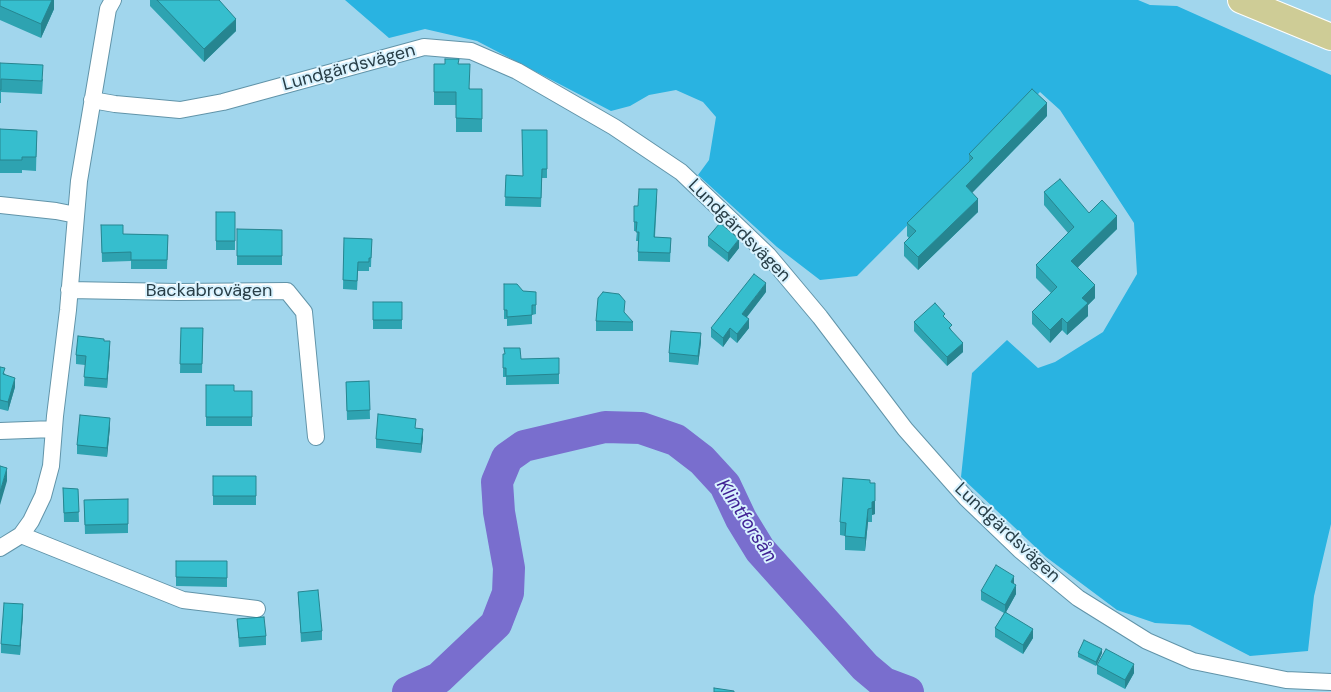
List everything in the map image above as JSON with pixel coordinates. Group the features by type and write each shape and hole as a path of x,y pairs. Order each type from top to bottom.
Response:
{"main road":[{"path":"1241,0 1331,37"}],"street":[{"path":"0,548 21,535 31,521 42,496 51,466 79,182 108,9 113,0"},
{"name":"Lundgärdsvägen","path":"92,100 180,110 223,102 424,48 471,51 516,71 614,127 681,172 768,255 820,317 904,429 966,498 1020,550 1078,598 1146,641 1193,661 1286,680 1331,682"},
{"path":"0,205 76,215"},
{"name":"Backabrovägen","path":"69,290 286,291 304,312 316,437"},
{"path":"0,431 54,429"},
{"path":"21,535 183,600 257,609"}],"shaded area":[{"path":"345,0 1138,0 1150,5 1177,6 1331,75 1331,524 1314,596 1308,651 1250,656 1190,625 1155,623 1117,610 1046,557 961,477 972,373 1007,340 1038,368 1055,362 1103,332 1137,274 1134,223 1060,110 1040,92 857,276 820,280 777,247 698,175 709,160 716,117 703,102 676,90 649,95 630,106 611,111 477,41 425,29 389,38"}],"building":[{"path":"0,0 52,0 41,24 0,6"},
{"path":"157,0 219,0 236,19 204,49"},
{"path":"445,59 459,59 458,64 470,64 469,89 482,89 482,119 456,118 456,92 434,92 434,64 445,64"},
{"path":"0,63 43,65 42,81 1,79 0,90"},
{"path":"1032,89 1047,103 966,186 978,199 918,257 904,243 916,231 907,223 973,158 969,154"},
{"path":"0,129 37,131 36,157 22,157 22,160 0,160"},
{"path":"522,130 547,130 547,169 542,169 541,198 505,197 506,175 523,176"},
{"path":"1060,179 1089,213 1102,200 1117,216 1071,261 1095,285 1082,298 1088,303 1067,323 1062,318 1050,330 1032,312 1057,287 1036,265 1074,227 1044,192"},
{"path":"639,189 657,189 654,237 671,238 670,253 638,252 639,232 636,232 637,222 634,222 634,206 638,206"},
{"path":"216,212 235,212 235,241 216,241"},
{"path":"720,223 739,239 728,253 708,237"},
{"path":"101,225 123,225 123,234 168,235 167,260 131,260 131,252 102,253"},
{"path":"237,229 282,230 282,256 237,256"},
{"path":"344,238 372,239 369,262 358,262 357,281 343,280"},
{"path":"754,274 766,283 742,314 749,319 737,334 730,328 723,338 711,328"},
{"path":"504,284 517,284 523,291 536,292 536,305 532,305 532,315 507,317 507,310 504,310"},
{"path":"603,292 619,294 625,301 624,312 633,322 596,321 598,298"},
{"path":"373,302 402,302 402,320 373,320"},
{"path":"935,303 945,314 943,316 952,325 949,328 963,343 947,357 914,322"},
{"path":"181,328 203,328 202,364 180,364"},
{"path":"671,331 701,333 698,356 669,353"},
{"path":"78,336 110,341 107,379 84,377 86,356 76,355"},
{"path":"504,348 520,348 521,359 559,358 559,374 506,376 506,368 503,368"},
{"path":"0,367 5,368 3,374 15,378 8,402 0,400"},
{"path":"369,381 370,410 347,411 346,382"},
{"path":"206,385 234,385 234,391 252,391 252,417 206,417"},
{"path":"378,414 416,419 415,428 423,429 421,444 376,439"},
{"path":"80,415 110,418 107,448 77,445"},
{"path":"0,466 7,468 0,492"},
{"path":"213,476 256,476 256,496 213,496"},
{"path":"843,478 870,480 870,483 875,483 875,501 872,502 872,508 868,509 865,538 845,536 846,523 840,522"},
{"path":"63,488 78,489 79,512 64,513"},
{"path":"128,499 128,524 85,525 84,500"},
{"path":"176,561 227,561 227,578 176,577"},
{"path":"996,565 1014,576 1011,582 1016,585 1005,605 981,591"},
{"path":"318,590 322,631 301,633 298,592"},
{"path":"4,603 23,604 20,646 1,644"},
{"path":"1005,612 1033,629 1023,645 995,628"},
{"path":"264,617 266,636 239,638 237,619"},
{"path":"1084,640 1102,649 1096,662 1078,653"},
{"path":"1106,649 1134,664 1125,680 1097,665"},
{"path":"714,688 734,691 734,692 714,692"}],"waterway":[{"name":"Klintforsån","path":"408,692 439,678 496,624 508,593 509,568 499,512 497,482 507,458 524,446 605,427 641,428 676,440 702,460 725,485 741,519 760,550 865,667 884,683 908,692"}]}
